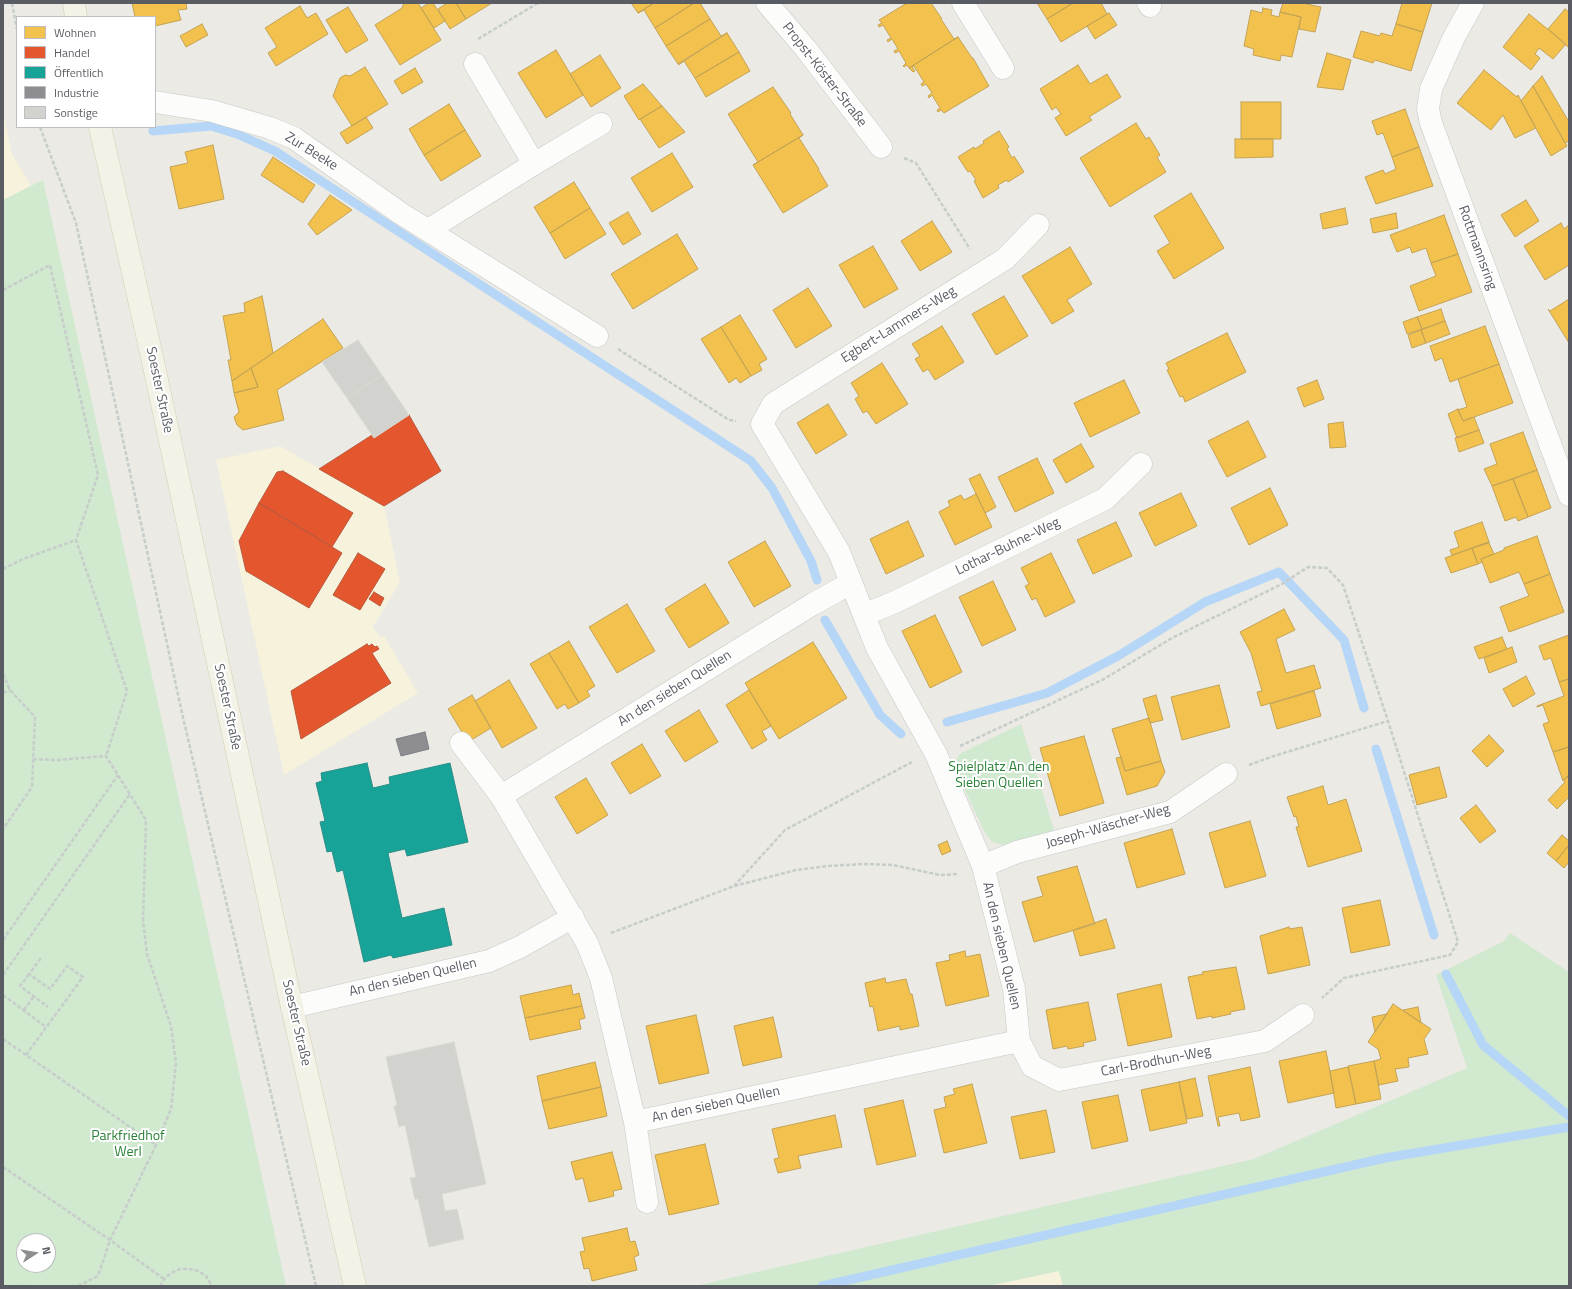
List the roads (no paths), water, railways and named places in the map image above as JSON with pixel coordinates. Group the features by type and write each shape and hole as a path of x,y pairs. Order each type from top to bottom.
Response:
{"main road":[{"path":"74,3 76,16"},
{"name":"Soester Straße","path":"100,128 152,357 292,1007 354,1286"}],"street":[{"name":"Propst-Köster-Straße","path":"767,3 806,49 881,147"},
{"path":"963,3 1003,68"},
{"name":"Rottmannsring","path":"1473,3 1454,37 1431,89 1428,109 1431,123 1569,495"},
{"path":"475,64 534,164"},
{"name":"Zur Beeke","path":"156,102 212,112 270,128 294,138 400,213 598,336"},
{"path":"428,230 600,124"},
{"name":"Egbert-Lammers-Weg","path":"762,424 773,404 1005,259 1038,225"},
{"name":"An den sieben Quellen","path":"635,1122 1019,1041 1014,989 983,866 936,754 877,648 839,552 762,424"},
{"name":"Lothar-Buhne-Weg","path":"864,615 895,602 1105,499 1141,464"},
{"name":"An den sieben Quellen","path":"501,796 806,608 851,583"},
{"name":"An den sieben Quellen","path":"461,743 501,796 587,942 601,978 635,1122 647,1202"},
{"name":"Joseph-Wäscher-Weg","path":"983,866 1016,852 1170,812 1226,774"},
{"name":"An den sieben Quellen","path":"292,1007 489,961 520,947 573,917"},
{"name":"Carl-Brodhun-Weg","path":"1019,1041 1032,1066 1059,1080 1265,1041 1303,1015"}],"waterway":[{"path":"153,131 211,126 237,134 275,151 751,461 772,488 811,561 817,580"},
{"path":"947,722 1047,693 1118,656 1205,602 1279,572 1344,640 1364,708"},
{"path":"825,620 880,715 901,734"},
{"path":"1376,749 1434,935"},
{"path":"1446,974 1483,1045 1569,1116"},
{"path":"822,1286 1385,1158 1569,1127"}],"park label":[{"name":"Spielplatz An den Sieben Quellen","path":"999,776"},
{"name":"Parkfriedhof Werl","path":"128,1146"}]}
